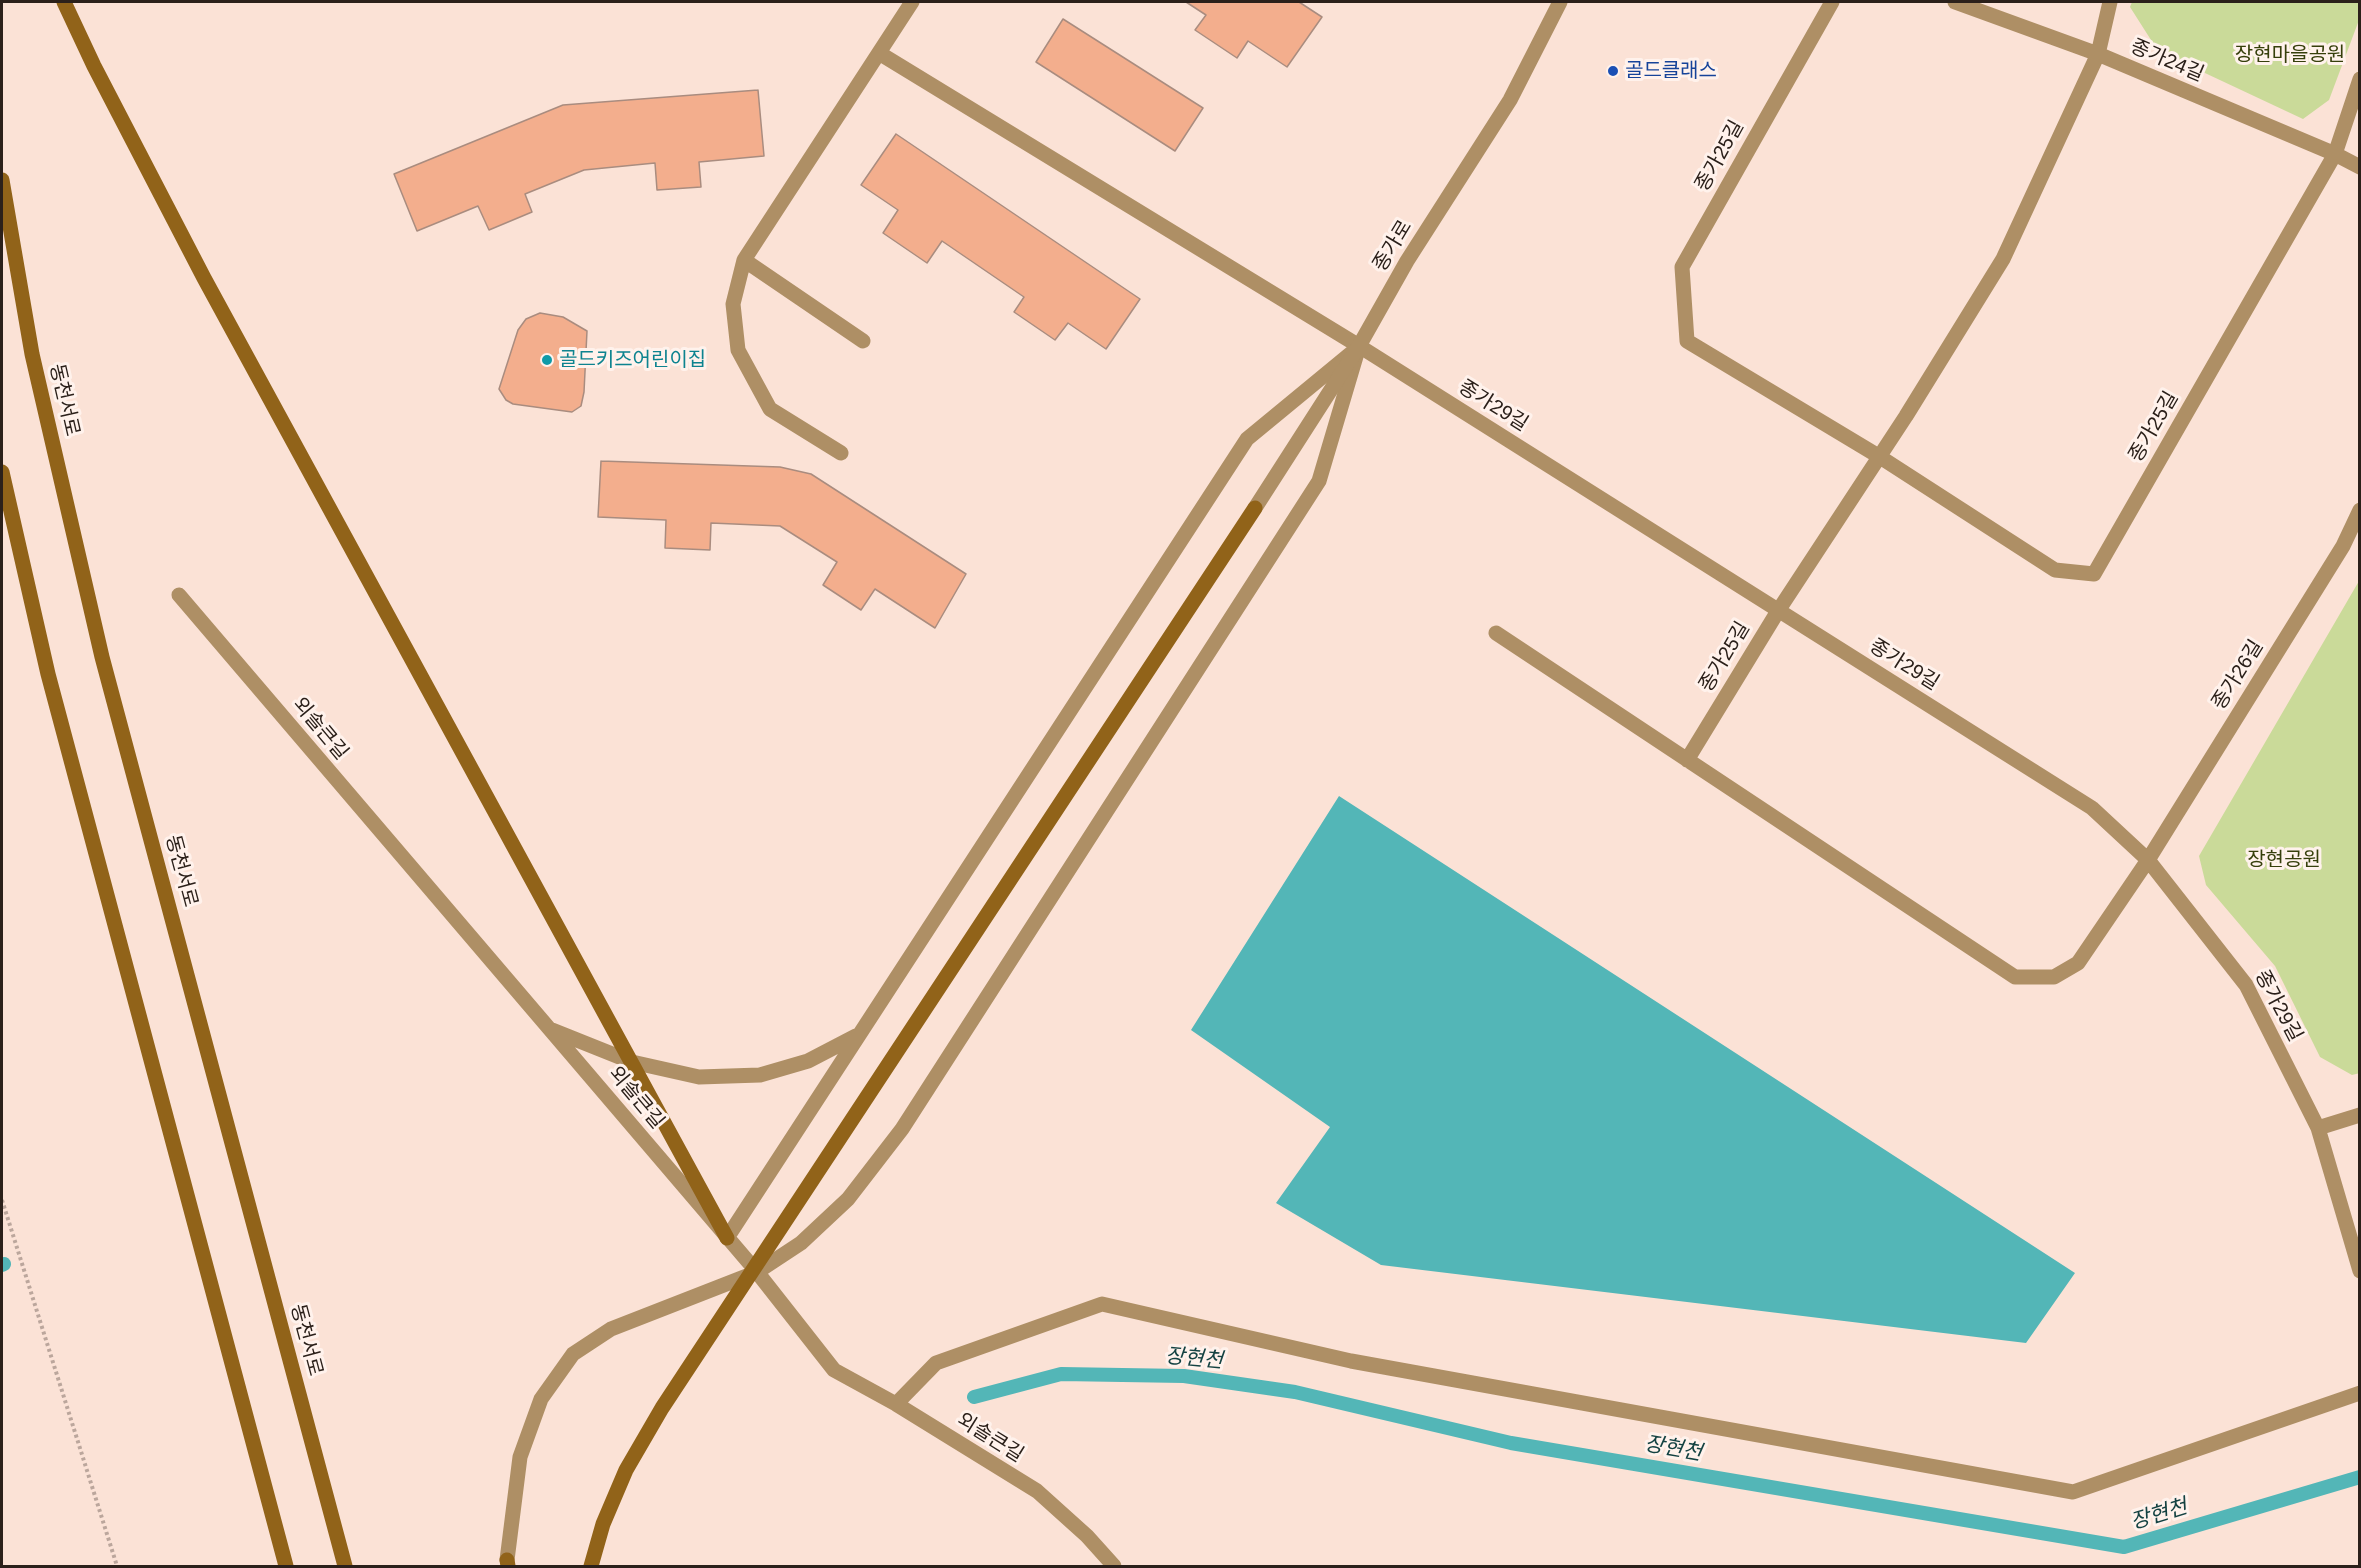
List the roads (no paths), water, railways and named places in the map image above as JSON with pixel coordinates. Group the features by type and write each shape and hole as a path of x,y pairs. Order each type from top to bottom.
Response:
{"main road":[{"path":"64,2 94,66 204,278 727,1238"},
{"name":"동천서로","path":"2,180 32,354 102,657 345,1566"},
{"path":"2,472 48,674 286,1566"},
{"path":"591,1566 603,1524 626,1470 662,1408 1256,508"}],"street":[{"path":"841,453 770,409 738,350 733,304 744,260 912,2"},
{"name":"종가로","path":"1256,508 1359,346 1407,261 1510,100 1560,2"},
{"name":"종가25길","path":"1832,2 1682,267 1687,341 1880,457 2055,570 2094,574 2335,154 2360,79"},
{"name":"종가24길","path":"1955,2 2098,54 2335,154 2360,167"},
{"name":"종가25길","path":"1687,760 1778,611 1880,457 2003,259 2098,54 2110,2"},
{"name":"종가29길","path":"879,53 1359,346 2092,808 2148,860 2246,985 2318,1128 2360,1271"},
{"path":"744,260 863,341"},
{"path":"727,1238 1247,438 1359,346"},
{"path":"508,1563 520,1457 541,1399 573,1354 611,1329 757,1272 801,1243 848,1199 902,1129 1319,481 1359,346"},
{"name":"종가26길","path":"1496,633 2015,977 2054,977 2078,963 2148,860 2343,546 2360,510"},
{"name":"외솔큰길","path":"179,595 757,1272 834,1370 896,1404 1037,1491 1087,1536 1114,1566"},
{"path":"548,1028 632,1062 699,1077 760,1075 808,1062 859,1035"},
{"path":"2318,1128 2360,1115"},
{"path":"896,1404 936,1364 1102,1304 1351,1361 2073,1492 2360,1393"}],"water":[{"path":"1339,796 2075,1273 2026,1343 1381,1265 1276,1203 1330,1127 1191,1030"}],"waterway":[{"name":"장현천","path":"974,1397 1061,1374 1184,1376 1295,1392 1511,1443 2124,1547 2360,1477"}],"place":[{"name":"골드클래스","path":"1613,71"},
{"name":"골드키즈어린이집","path":"547,360"}],"park label":[{"name":"장현마을공원","path":"2290,55"},
{"name":"장현공원","path":"2284,860"}]}
